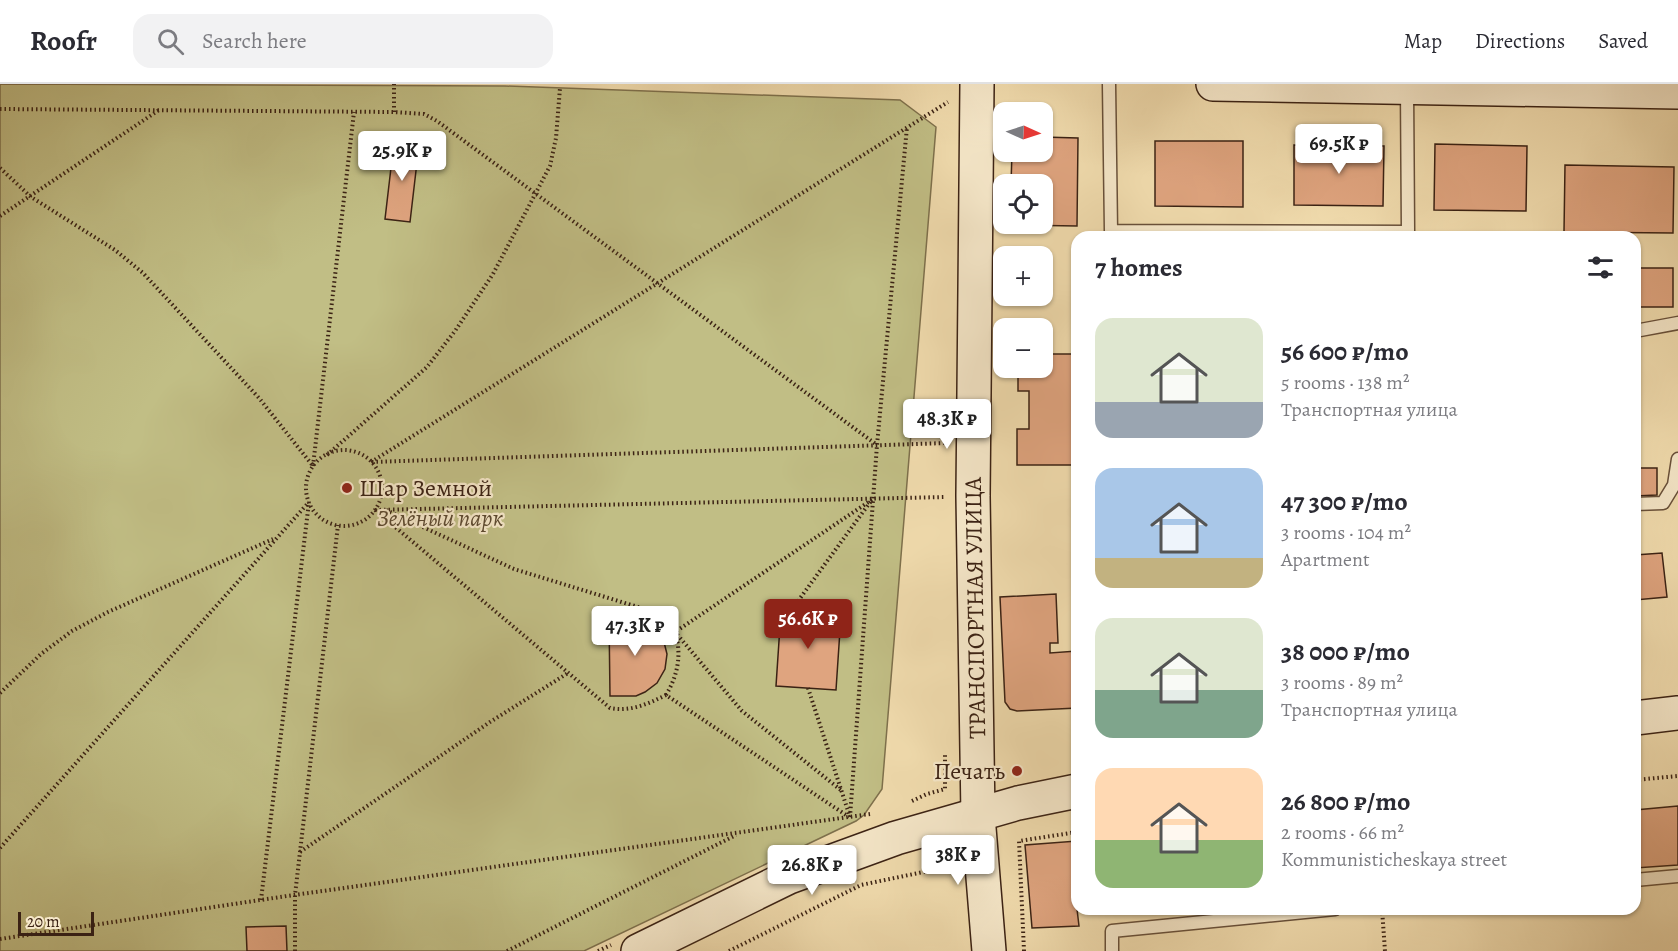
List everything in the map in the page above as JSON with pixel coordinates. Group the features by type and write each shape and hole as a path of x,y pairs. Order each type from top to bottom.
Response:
{"street":[{"path":"1213,84 1678,92"},
{"name":"ТРАНСПОРТНАЯ УЛИЦА","path":"965,91 978,816 989,951"},
{"path":"1641,717 1678,713"},
{"path":"638,951 789,877 896,838 1018,803 1071,793"}],"lane":[{"path":"1109,84 1111,231"},
{"path":"1407,88 1408,231"},
{"path":"1641,330 1678,323"},
{"path":"1641,504 1663,503 1674,485 1678,459"},
{"path":"1641,879 1678,876"},
{"path":"1112,951 1112,931 1230,915"}],"path":[{"path":"394,84 394,112"},
{"path":"313,466 413,380 434,358 493,274 550,166 556,138 560,88"},
{"path":"371,462 965,91"},
{"path":"0,109 424,114 536,193 877,445"},
{"path":"0,216 159,110"},
{"path":"261,900 309,502 306,490 313,466 354,112"},
{"path":"850,817 877,445 907,127"},
{"path":"0,168 31,197 115,250 143,273 259,398 313,466"},
{"path":"371,462 972,443"},
{"path":"309,502 320,517 338,525 356,524 375,510 381,496 380,477 371,462 362,455 341,450 327,455"},
{"path":"375,510 973,496"},
{"path":"790,612 873,498"},
{"path":"675,632 873,498"},
{"path":"0,848 309,502"},
{"path":"385,509 514,569 651,611 675,632 742,711 842,791"},
{"path":"375,510 610,708 631,709 666,695 678,668 679,646 675,632"},
{"path":"295,951 295,895 338,525"},
{"path":"0,693 41,654 72,632 108,612 277,538"},
{"path":"300,852 490,722 568,673"},
{"path":"808,688 850,817"},
{"path":"666,695 850,817"},
{"path":"1641,779 1678,776"},
{"path":"0,939 872,814"},
{"path":"507,951 741,832"},
{"path":"1024,951 1019,841 1071,833"},
{"path":"729,951 861,885 962,864"},
{"path":"1382,915 1385,951"}],"green space":[{"name":"Зелёный парк","path":"0,84 505,86 900,100 936,127 882,789 864,815 856,821 584,951 0,951"}],"building":[{"path":"1053,137 1078,138 1077,226 1053,226 1053,174 1011,174 1012,162 1053,162"},
{"path":"1155,141 1243,141 1243,207 1155,206"},
{"path":"394,142 419,145 410,222 385,219"},
{"path":"1435,144 1527,146 1526,211 1434,210"},
{"path":"1294,145 1384,146 1383,206 1294,205"},
{"path":"1565,165 1674,167 1673,233 1564,231"},
{"path":"1641,268 1673,268 1673,307 1641,307"},
{"path":"1053,354 1071,354 1071,465 1017,465 1017,429 1029,429 1029,391 1018,391 1018,378 1053,378"},
{"path":"1641,468 1657,468 1657,495 1641,496"},
{"path":"1662,553 1667,597 1641,599 1641,555"},
{"path":"1056,594 1058,643 1050,643 1050,653 1071,651 1071,708 1017,711 1010,709 1005,702 1000,597"},
{"path":"781,611 841,615 836,690 776,686"},
{"path":"609,618 635,618 644,621 653,626 663,638 667,654 665,669 657,683 636,696 610,696"},
{"path":"1678,806 1678,865 1641,868 1641,809"},
{"path":"1071,841 1071,915 1078,915 1079,926 1032,928 1025,845"},
{"path":"286,926 287,951 247,951 246,927"}],"place":[{"name":"Шар Земной","path":"347,488"},
{"name":"Печать","path":"1017,771"}]}
